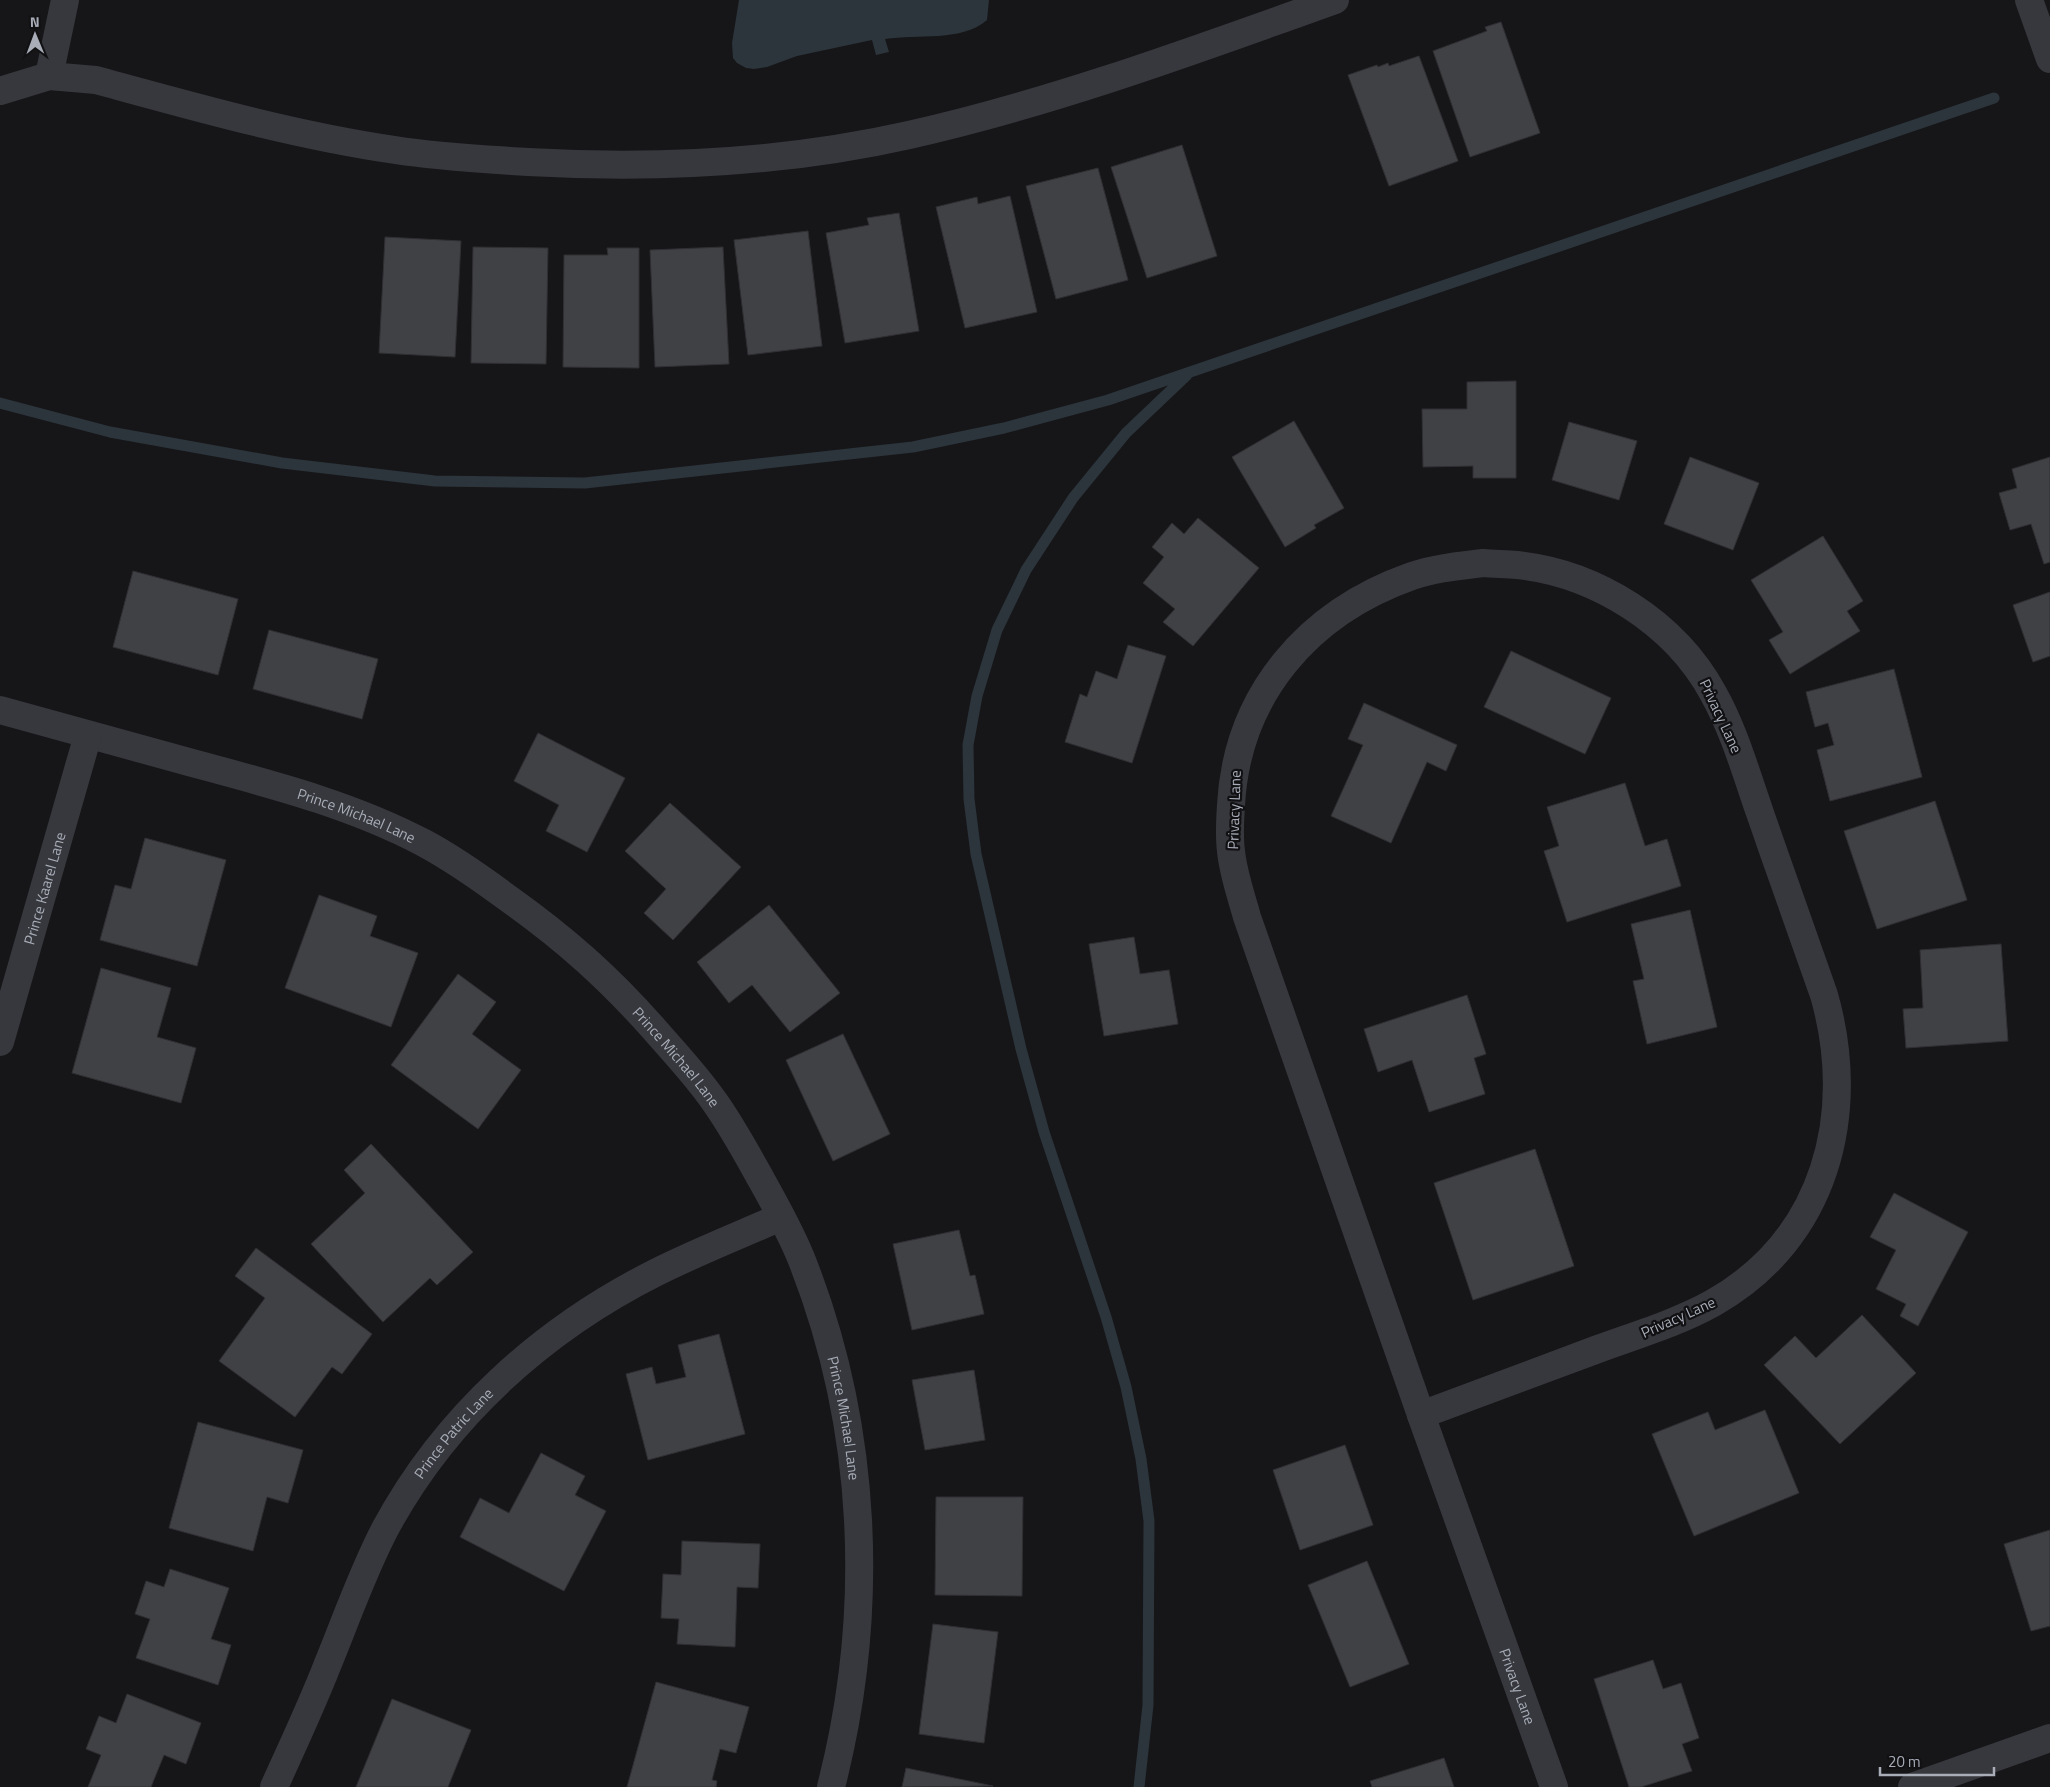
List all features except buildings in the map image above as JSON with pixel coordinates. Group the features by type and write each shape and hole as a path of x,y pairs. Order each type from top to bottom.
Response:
{"street":[{"path":"49,76 66,0"},
{"path":"3,88 49,76 96,80 252,122 324,138 396,150 483,160 639,165 706,162 776,156 842,147 907,136 985,116 1128,73 1335,0"},
{"path":"2029,0 2050,59"},
{"name":"Privacy Lane","path":"1421,1415 1668,1324 1714,1302 1736,1287 1775,1253 1796,1228 1810,1206 1821,1180 1835,1127 1838,1072 1836,1046 1829,1012 1739,754 1714,694 1699,670 1681,649 1637,610 1583,581 1553,572 1518,565 1483,563 1445,567 1413,576 1378,590 1347,607 1317,629 1294,651 1273,677 1246,729 1237,760 1232,788 1230,849 1242,898 1421,1415 1554,1787"},
{"name":"Prince Michael Lane","path":"0,710 282,787 354,811 426,844 485,881 580,953 619,990 715,1102 745,1149 782,1217 799,1254 822,1318 844,1405 855,1482 860,1560 858,1627 855,1666 831,1787"},
{"name":"Prince Kaarel Lane","path":"0,1042 88,735"},
{"name":"Prince Patric Lane","path":"274,1787 384,1531 418,1474 458,1422 488,1391 567,1325 664,1269 782,1217"},
{"path":"1912,1787 2050,1738"}],"shaded area":[{"path":"739,0 989,0 987,20 965,32 939,36 885,39 889,52 876,55 872,40 797,56 767,67 754,69 746,68 737,63 733,58 732,43"}],"waterway":[{"path":"0,403 110,432 282,463 435,481 585,483 913,447 1004,428 1108,400 1994,98"},
{"path":"1139,1787 1148,1705 1149,1521 1141,1459 1126,1387 1106,1317 1044,1132 1021,1049 976,854 969,799 968,745 977,696 997,630 1026,570 1073,498 1126,433 1187,375"}]}
